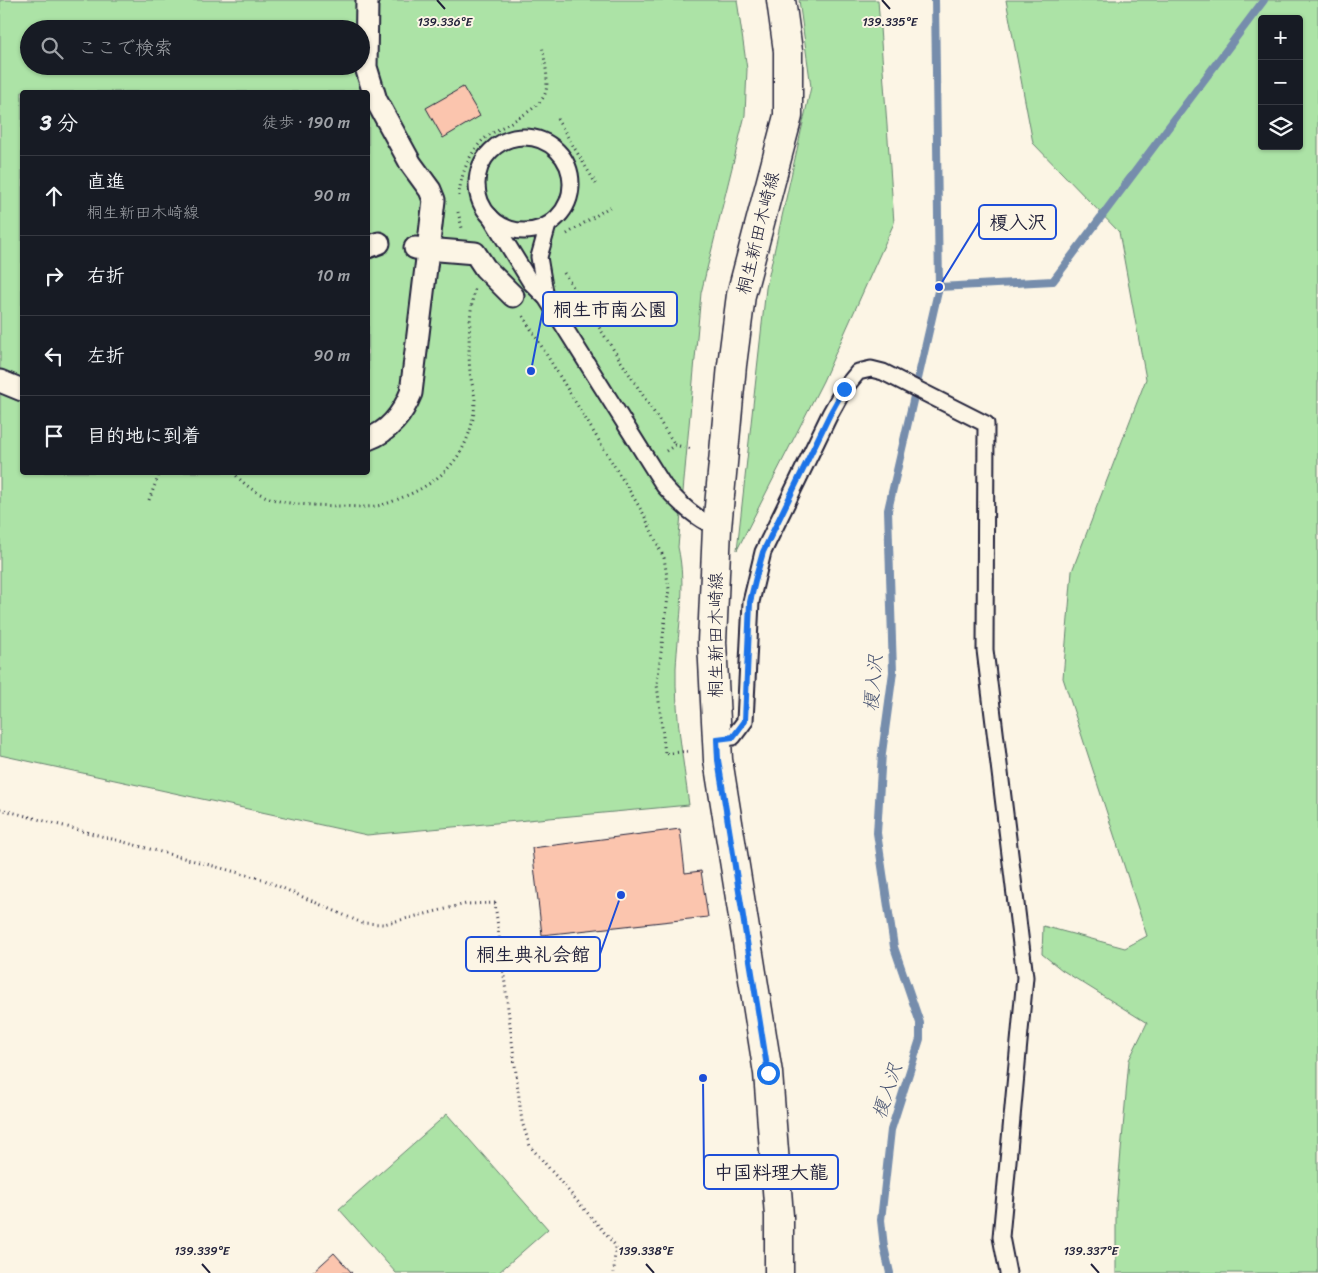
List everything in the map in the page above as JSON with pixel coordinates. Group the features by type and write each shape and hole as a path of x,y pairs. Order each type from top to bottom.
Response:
{"main road":[{"name":"桐生新田木崎線","path":"779,1273 779,1216 768,1073 718,760 712,642 717,528 732,365 741,295 788,116 788,51 780,0"}],"street":[{"path":"367,0 367,20"},
{"path":"368,75 376,100 411,164 430,190 434,200 421,248 411,392 406,405 396,419 385,429 370,438"},
{"path":"421,248 475,253 485,268 513,296"},
{"path":"0,382 20,389"}],"lane":[{"path":"490,216 511,230 536,230 548,225 560,214 569,201 572,186 571,170 558,151 539,138 524,136 508,139 495,146 484,158 478,172 477,188 481,203 530,283 546,298 664,486 687,511 702,522 717,528"},
{"path":"546,298 539,257 548,225"},
{"path":"717,739 733,737 745,721 750,602 763,552 830,414 844,389 858,372 871,369 883,372 986,424 985,650 1025,978 1001,1237 1008,1273"}],"path":[{"path":"458,203 465,170 475,150 495,131 535,107 542,100 546,91 542,45"},
{"path":"557,119 596,184"},
{"path":"564,236 578,225 611,206"},
{"path":"457,210 459,223 475,253"},
{"path":"560,268 675,445 692,449"},
{"path":"513,296 643,513 660,547 669,588 657,684 665,754 688,750"},
{"path":"666,451 675,445"},
{"path":"150,500 159,475"},
{"path":"0,809 262,879 362,923 384,924 466,904 495,902 522,1122 530,1146 615,1244 614,1273"}],"green space":[{"path":"0,0 737,0 747,69 745,115 701,293 678,547 681,562 682,592 676,685 680,736 689,805 367,835 0,755"},
{"path":"799,0 878,0 894,223 823,381 737,550 766,288 811,87"},
{"path":"1006,0 1318,0 1318,1273 1116,1273 1116,1208 1129,1060 1147,1023 1062,970 1042,954 1043,926 1125,948 1147,936 1063,678 1072,571 1146,379 1119,232 1033,143"},
{"path":"447,1114 548,1229 498,1273 396,1273 339,1209"}],"building":[{"path":"463,87 480,116 443,138 426,108"},
{"path":"680,829 685,873 701,871 708,917 542,935 532,848"},
{"path":"334,1253 352,1273 312,1273"}],"waterway":[{"name":"榎入沢","path":"890,1273 884,1247 881,1220 891,1130 920,1039 920,1023 894,947 877,833 882,753 893,672 888,510 939,287 935,0"},
{"path":"939,287 1053,281 1264,0"}],"place":[{"name":"榎入沢","path":"939,287"},
{"name":"桐生市南公園","path":"531,371"},
{"name":"桐生典礼会館","path":"621,895"},
{"name":"中国料理大龍","path":"703,1078"}],"route":[{"path":"768,1073 718,760 717,739 733,737 745,721 750,602 763,552 844,389"}]}
